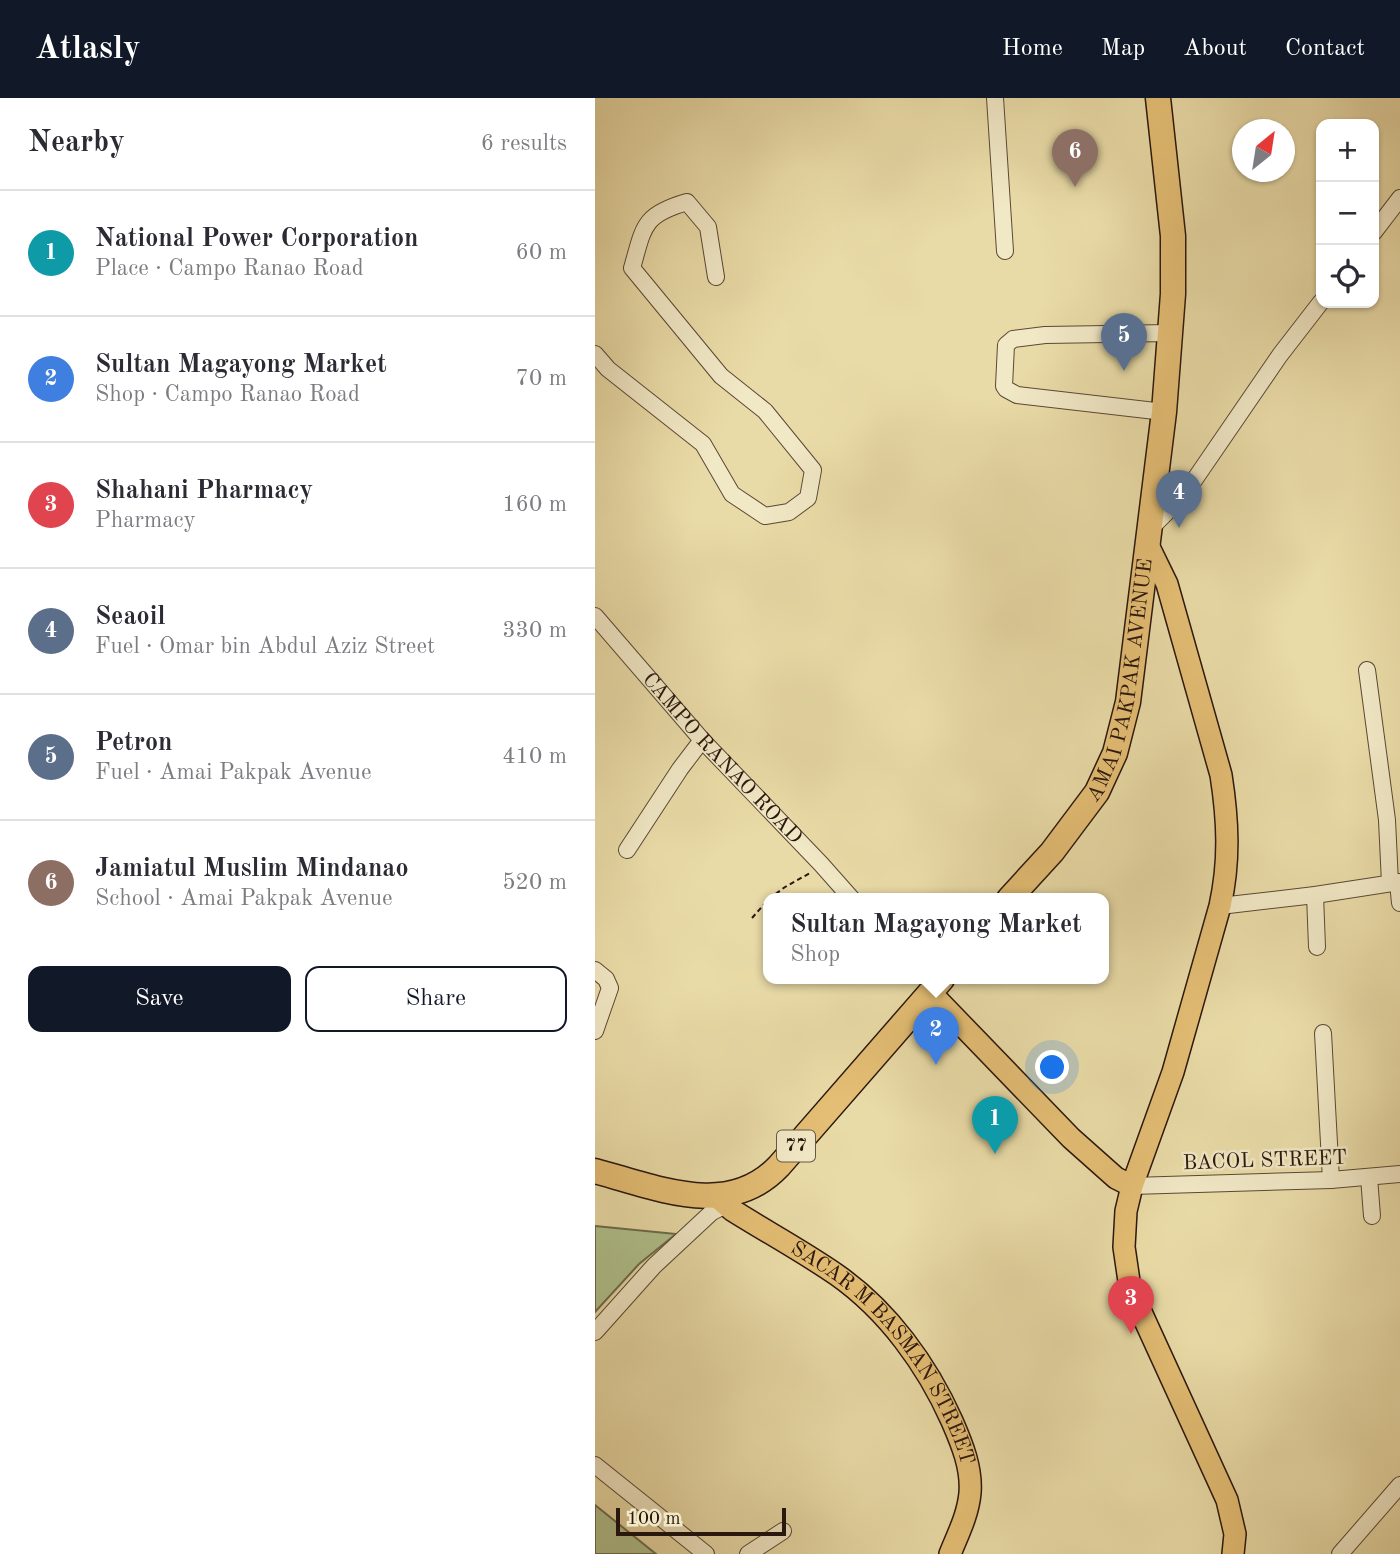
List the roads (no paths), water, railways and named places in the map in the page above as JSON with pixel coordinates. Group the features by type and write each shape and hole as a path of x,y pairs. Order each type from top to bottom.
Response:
{"highway":[{"name":"AMAI PAKPAK AVENUE","path":"1014,893 1052,852 1097,792 1115,753 1128,702 1164,412 1174,271 1166,152 1158,98"},
{"name":"77","path":"595,1171 689,1196 721,1201 746,1189 772,1173 931,984"}],"main road":[{"path":"1147,538 1167,584 1221,775 1226,807 1228,853 1220,906 1173,1072 1132,1186 1126,1211 1124,1247 1130,1288 1227,1500 1235,1534 1233,1554"},
{"path":"931,984 1071,1138 1116,1178 1132,1186"},
{"name":"SACAR M BASMAN STREET","path":"721,1201 838,1276 866,1300 895,1329 939,1392 959,1437 970,1474 967,1511 950,1554"}],"street":[{"path":"995,98 1005,251"},
{"path":"1379,225 1400,198"},
{"path":"595,354 608,369 703,444 732,494 765,516 789,512 808,498 813,470 765,411 721,376 632,268 643,228 663,209 687,202 708,227 716,277"},
{"path":"1147,538 1184,495 1280,355 1316,308"},
{"path":"1164,412 1017,395 1004,386 1006,345 1013,339 1045,335 1170,333"},
{"name":"CAMPO RANAO ROAD","path":"595,616 702,740 847,893"},
{"path":"595,641 607,628"},
{"path":"1367,670 1400,903"},
{"path":"627,850 702,740"},
{"path":"1220,906 1396,882"},
{"path":"1315,895 1317,947"},
{"path":"595,970 606,978 610,989 595,1031"},
{"path":"1323,1033 1331,1180"},
{"name":"BACOL STREET","path":"1132,1186 1331,1180 1400,1174"},
{"path":"1369,1177 1372,1216"},
{"path":"595,1332 655,1266 721,1201"},
{"path":"595,1465 706,1554"},
{"path":"1340,1554 1400,1485"},
{"path":"748,1554 783,1531"}],"place":[{"name":"Jamiatul Muslim Mindanao","path":"1075,187"},
{"name":"Petron","path":"1124,371"},
{"name":"Seaoil","path":"1179,528"},
{"name":"Sultan Magayong Market","path":"936,1065"},
{"name":"National Power Corporation","path":"995,1154"},
{"name":"Shahani Pharmacy","path":"1131,1334"}]}
